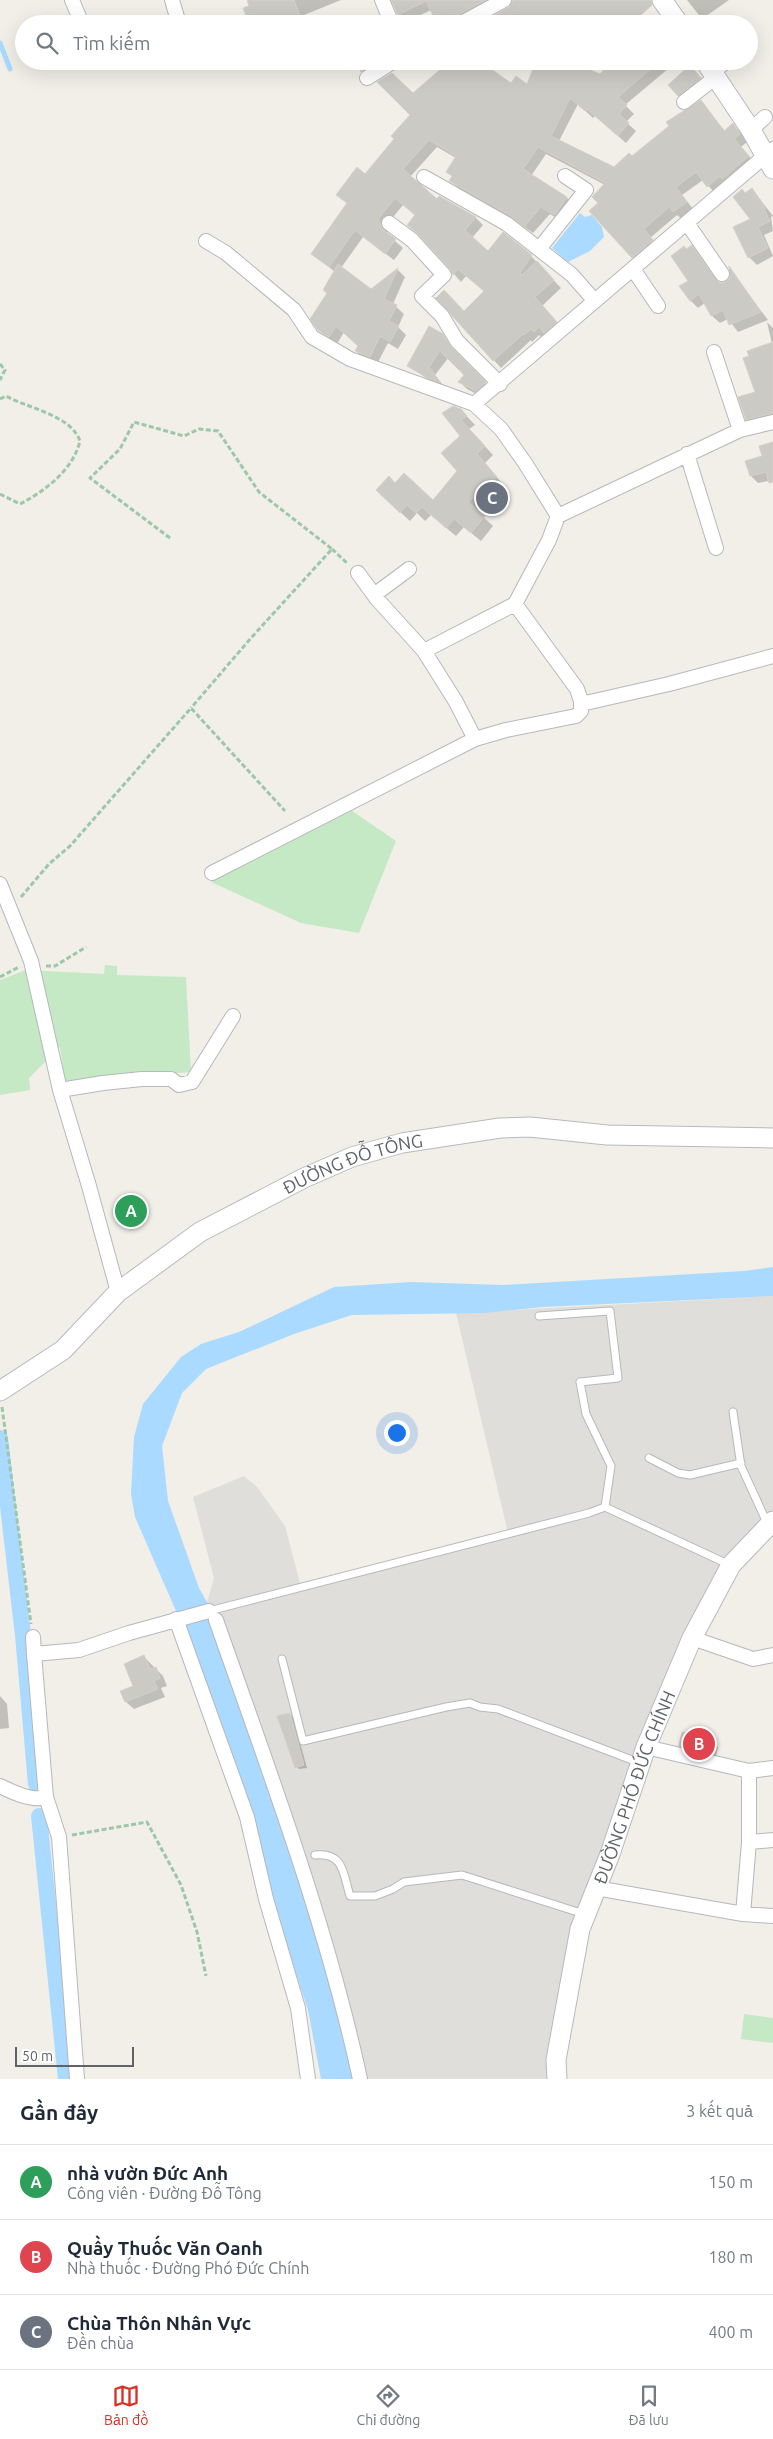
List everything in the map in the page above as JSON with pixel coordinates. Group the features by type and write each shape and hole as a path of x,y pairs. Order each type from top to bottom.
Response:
{"main road":[{"path":"662,0 672,15"},
{"path":"716,70 751,130 771,158"},
{"name":"ĐƯỜNG ĐỖ TÔNG","path":"0,1391 63,1350 118,1292 200,1232 304,1178 352,1157 402,1143 470,1131 530,1127 607,1135 773,1138"},
{"name":"ĐƯỜNG PHÓ ĐỨC CHÍNH","path":"557,2079 556,2060 580,1929 643,1755 692,1638 730,1565 771,1523"}],"street":[{"path":"72,0 78,15"},
{"path":"172,0 176,15"},
{"path":"382,0 388,15"},
{"path":"476,15 504,0"},
{"path":"367,78 380,70"},
{"path":"684,102 713,70"},
{"path":"751,130 765,117"},
{"path":"474,404 500,384 594,300 688,222 771,158"},
{"path":"539,249 586,190 565,176"},
{"path":"424,177 507,224 572,275 594,300"},
{"path":"688,222 722,274"},
{"path":"389,223 412,240 444,274 422,296 442,316 457,341 500,384"},
{"path":"206,241 226,253 294,310 312,337 350,359 474,404 501,429 558,516"},
{"path":"633,269 658,306"},
{"path":"714,352 740,430"},
{"path":"424,651 514,604 550,540 558,516 740,430 773,422"},
{"path":"687,454 716,548"},
{"path":"374,595 409,569"},
{"path":"358,573 374,595 424,651 456,702 475,739"},
{"path":"212,873 475,739 506,730 576,716 581,711 577,689 514,604"},
{"path":"581,704 669,684 773,656"},
{"path":"0,884 9,911 31,961 60,1090 118,1292"},
{"path":"60,1090 104,1082 171,1079 184,1091 192,1082 233,1016"},
{"path":"34,1654 79,1650 177,1619 213,1616 306,1881 345,2011 360,2079"},
{"path":"177,1619 247,1817 266,1899 298,2008 308,2079"},
{"path":"33,1637 46,1797 60,1837 77,2079"},
{"path":"692,1638 753,1659 773,1656"},
{"path":"643,1755 749,1771 773,1768"},
{"path":"743,1914 749,1842 749,1771"},
{"path":"0,1786 39,1800 46,1797"},
{"path":"749,1842 773,1840"},
{"path":"596,1888 743,1914 773,1916"}],"lane":[{"path":"539,1316 610,1311 618,1378 580,1382 586,1414 611,1466 605,1507"},
{"path":"733,1412 741,1463 771,1523"},
{"path":"649,1458 678,1473 690,1475 741,1463"},
{"path":"213,1616 605,1507 730,1565"},
{"path":"282,1659 303,1741 470,1703 480,1707 498,1709 643,1755"},
{"path":"315,1855 330,1854 336,1858 350,1896 375,1896 393,1889 404,1882 462,1875 587,1914"}],"path":[{"path":"0,364 5,370 0,380"},
{"path":"0,399 6,396 22,405 40,408 67,425 77,434 80,441 73,455 52,485 40,494 20,504 0,494"},
{"path":"170,538 90,478 120,449 134,422 184,436 199,429 218,432 259,492 332,549 358,573"},
{"path":"9,911 49,864 70,846 250,638 332,549"},
{"path":"191,708 285,811"},
{"path":"0,1400 19,1525 33,1637"},
{"path":"60,1837 147,1822 181,1885 196,1932 206,1976"}],"shaded area":[{"path":"773,1296 773,1521 731,1565 596,1888 557,2079 355,2079 218,1642 207,1602 214,1578 193,1497 244,1476 258,1488 285,1526 301,1587 508,1533 456,1313"}],"green space":[{"path":"339,802 396,841 359,933 301,923 211,882"},
{"path":"105,965 117,966 117,975 186,977 191,1072 65,1081 60,1047 29,1078 30,1090 0,1095 0,980 26,970 104,974"},
{"path":"744,2014 773,2018 773,2043 741,2039"}],"water":[{"path":"580,213 585,217 592,215 602,227 604,237 590,251 568,262 552,248"},
{"path":"773,1267 773,1296 543,1307 484,1313 352,1315 294,1334 206,1369 182,1393 162,1446 168,1501 199,1588 207,1602 218,1642 265,1773 339,2010 355,2079 321,2079 308,2010 176,1611 135,1517 131,1494 134,1437 143,1404 181,1357 201,1344 239,1332 334,1287 411,1282 503,1285 744,1271"}],"building":[{"path":"247,0 294,0 300,15 246,15 243,8 249,6"},
{"path":"391,0 486,0 458,15 433,15 426,1 398,15"},
{"path":"513,0 651,0 652,5 641,15 494,15 509,7"},
{"path":"440,70 493,70 511,83 516,76 527,84 532,70 590,70 600,74 603,70 650,70 618,97 627,105 619,114 629,123 618,136 587,109 585,111 570,98 551,136 614,167 629,153 632,156 669,126 666,122 701,100 724,131 733,123 740,134 734,139 749,156 722,179 720,176 707,187 696,172 676,187 687,202 673,212 669,207 644,229 653,240 632,258 589,211 598,203 592,197 605,183 538,147 523,169 567,197 555,215 541,207 524,227 511,216 449,181 452,176 446,172 456,156 429,140 403,169 437,199 439,196 476,217 465,230 488,251 503,232 532,255 520,273 522,275 537,261 554,280 535,297 557,322 544,333 539,327 534,332 531,329 493,361 436,298 444,290 464,311 484,291 458,269 453,275 450,269 418,234 407,225 415,215 395,198 378,219 383,230 396,239 385,254 355,230 329,267 311,254 347,203 336,195 357,167 365,174 394,139 391,136 410,115 377,82 392,73 413,93"},
{"path":"684,70 694,70 701,78 678,96 668,85"},
{"path":"752,188 766,208 764,209 770,221 758,227 768,248 748,258 733,227 750,219 733,197 742,189 745,193"},
{"path":"692,245 718,282 723,283 730,278 729,266 761,312 729,325 723,310 711,316 699,294 690,301 679,286 688,281 671,256 684,246 686,249"},
{"path":"338,264 371,289 398,268 384,299 397,305 389,321 399,326 390,342 380,336 370,357 355,351 358,346 336,326 329,337 318,330 310,319 327,293 323,290"},
{"path":"429,326 443,334 451,347 486,382 476,391 458,382 464,375 440,351 429,367 441,383 407,366"},
{"path":"773,342 773,413 746,420 738,397 755,392 743,358 749,356 747,351"},
{"path":"453,406 461,409 467,416 461,420 485,446 477,454 497,477 468,502 485,516 471,533 454,519 446,528 422,507 416,513 407,505 400,513 376,490 389,476 395,483 404,473 433,500 457,471 441,453 460,436 442,413"},
{"path":"773,442 773,482 769,483 766,472 750,476 745,461 762,456 759,446"},
{"path":"144,1655 150,1669 156,1667 160,1678 154,1681 158,1689 125,1702 120,1691 133,1686 124,1664"},
{"path":"290,1713 304,1765 295,1768 277,1716"},
{"path":"682,1732 711,1738 708,1752 679,1746"}],"waterway":[{"path":"0,43 10,69"},
{"path":"0,1438 23,1635 36,1784"},
{"path":"39,1816 66,2079"}],"place":[{"name":"Chùa Thôn Nhân Vực","path":"492,498"},
{"name":"nhà vườn Đức Anh","path":"131,1211"},
{"name":"Quầy Thuốc Văn Oanh","path":"699,1744"}]}
